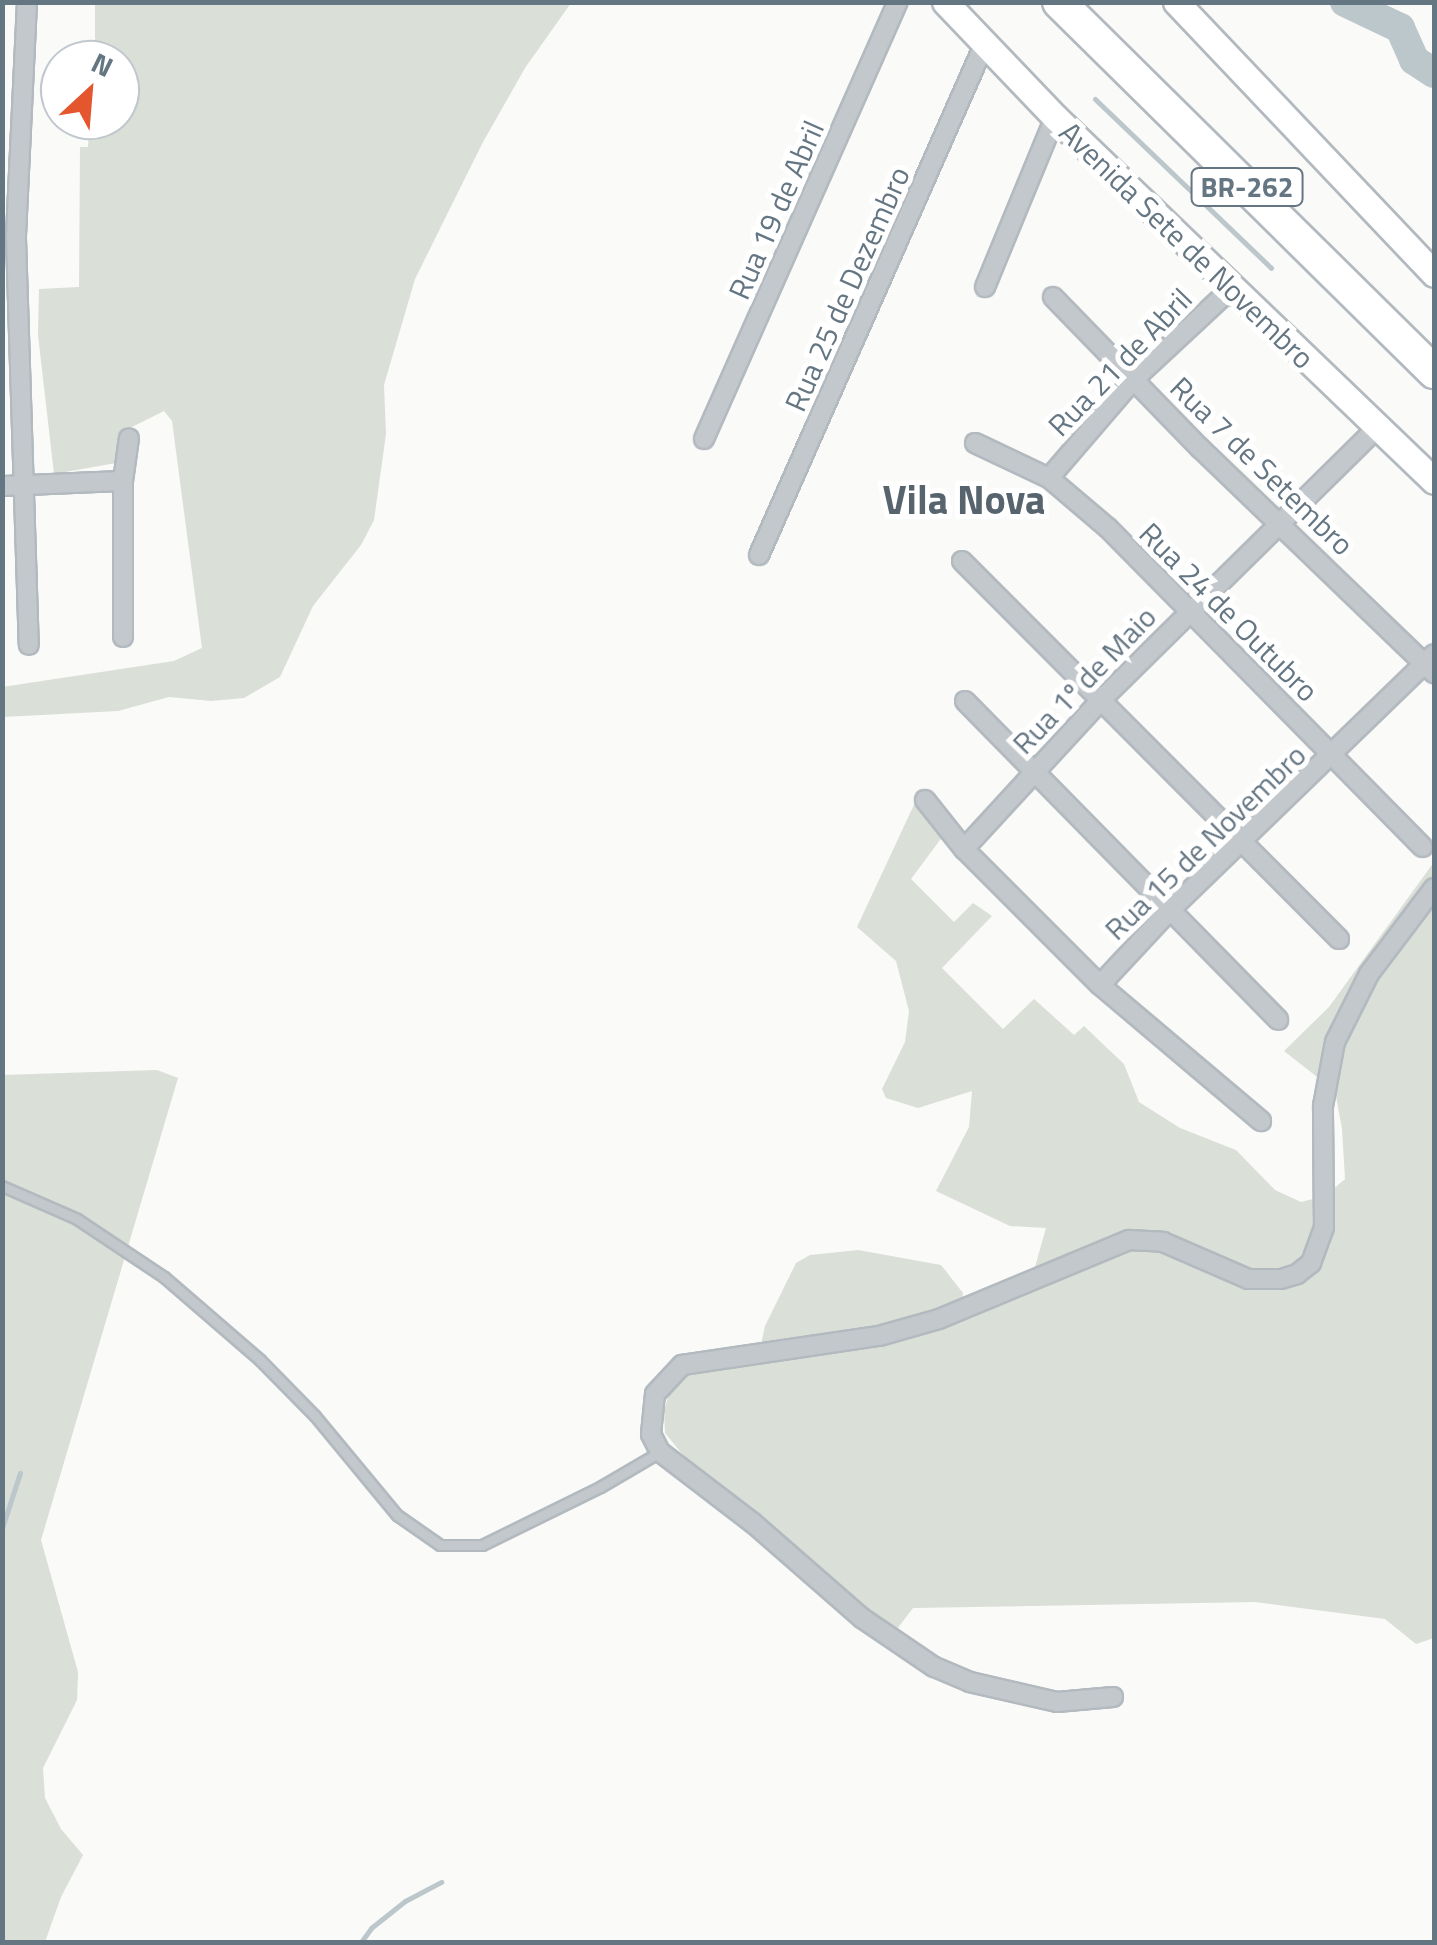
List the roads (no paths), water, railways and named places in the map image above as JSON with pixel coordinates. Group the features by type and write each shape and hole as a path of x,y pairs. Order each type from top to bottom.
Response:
{"highway":[{"name":"BR-262","path":"1060,2 1434,372"}],"street":[{"path":"26,2 9,239 26,486 29,645"},
{"name":"Rua 19 de Abril","path":"704,440 898,2"},
{"name":"Avenida Sete de Novembro","path":"945,2 1055,117 1434,481"},
{"path":"1176,2 1434,274"},
{"name":"Rua 25 de Dezembro","path":"759,554 984,45"},
{"path":"984,287 1055,117"},
{"name":"Rua 21 de Abril","path":"1048,478 1134,379 1234,287"},
{"name":"Rua 7 de Setembro","path":"1053,296 1281,523 1432,664"},
{"name":"Rua 1º de Maio","path":"964,849 1101,700 1377,428"},
{"path":"122,638 122,481 129,438"},
{"name":"Rua 24 de Outubro","path":"975,443 1048,478 1108,528 1423,847"},
{"path":"2,486 122,481"},
{"path":"962,560 1339,939"},
{"name":"Rua 15 de Novembro","path":"1100,985 1169,910 1432,664"},
{"path":"964,701 1278,1020"},
{"path":"925,800 964,849 1100,985 1261,1121"},
{"path":"1114,1697 1057,1702 970,1682 934,1667 862,1618 753,1523 660,1452 651,1434 655,1394 668,1375 700,1360 812,1350 879,1336 939,1319 1128,1240 1163,1242 1248,1279 1281,1279 1297,1274 1312,1263 1324,1228 1323,1106 1335,1042 1369,974 1434,888"}],"lane":[{"path":"2,1186 77,1219 164,1277 260,1360 315,1416 397,1515 440,1545 482,1545 660,1452"}],"waterway":[{"path":"1345,2 1400,28 1414,60 1434,73"},
{"path":"1095,99 1271,268"},
{"path":"2,1528 20,1473"},
{"path":"361,1942 371,1928 405,1901 441,1882"}],"district":[{"name":"Vila Nova","path":"964,500"}]}
